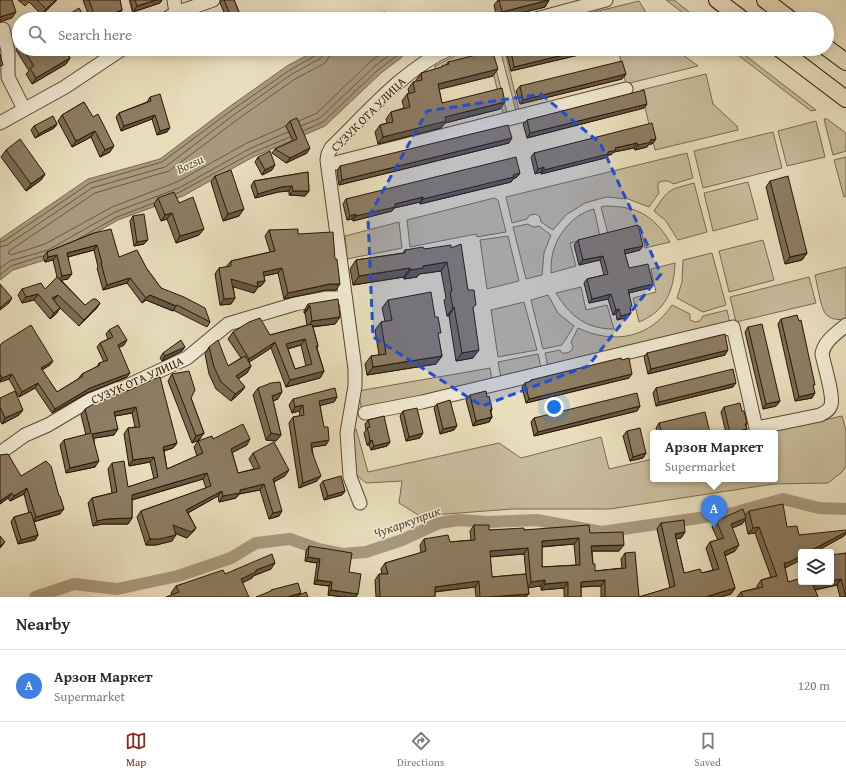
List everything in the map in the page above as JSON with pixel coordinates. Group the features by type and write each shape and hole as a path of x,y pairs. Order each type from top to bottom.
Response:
{"main road":[{"path":"717,0 733,12"},
{"path":"765,0 781,12"},
{"path":"834,53 846,62"},
{"path":"789,56 846,99"}],"street":[{"path":"122,0 125,12"},
{"path":"175,12 213,0"},
{"path":"562,12 606,0"},
{"path":"3,29 8,51 8,77 24,109"},
{"path":"0,123 65,87 112,56"},
{"name":"СУЗУК ОТА УЛИЦА","path":"360,503 350,477 348,433 355,386 355,369 327,160 328,154 331,148 401,80 435,56"},
{"path":"335,163 626,89"},
{"name":"СУЗУК ОТА УЛИЦА","path":"0,454 25,435 48,425 90,400 125,387 187,358 228,324 295,304 327,298 345,298"},
{"path":"365,414 422,402 733,327 756,428 820,415 827,411 831,405 832,398 822,354 823,349 830,339 846,325"}],"highlighted area":[{"path":"541,94 600,143 661,274 588,366 482,406 373,337 368,218 427,111"}],"shaded area":[{"path":"666,0 674,0 689,12 682,12"},
{"path":"639,1 646,12 594,12"},
{"path":"454,56 485,56 435,69 435,66"},
{"path":"489,56 493,56 507,113 503,114"},
{"path":"502,56 506,56 519,110 516,111"},
{"path":"620,56 684,56 698,66 626,84"},
{"path":"739,56 746,56 816,110 811,111"},
{"path":"706,74 713,104 737,126 738,130 655,150 641,90"},
{"path":"824,119 827,119 846,133 846,151 833,155"},
{"path":"816,121 825,157 787,166 778,131"},
{"path":"773,132 782,168 703,188 694,151"},
{"path":"687,153 693,178 673,184 666,181 658,183 659,193 649,207 628,199 606,197 585,203 566,215 553,230 541,222 540,217 536,214 530,215 527,219 512,223 506,197"},
{"path":"846,157 846,196 844,197 834,160"},
{"path":"748,182 758,219 713,231 704,193"},
{"path":"694,183 707,232 678,240 666,221 654,211 670,191"},
{"path":"494,198 498,200 506,232 477,237 476,234 410,247 407,220"},
{"path":"601,207 626,208 643,214 657,225 670,242 645,248 640,226 608,234"},
{"path":"594,209 600,236 570,243 576,266 551,273 551,261 554,249 561,234 572,221"},
{"path":"399,222 402,248 347,259 345,236"},
{"path":"528,224 533,227 539,226 551,235 544,253 542,275 526,279 513,227"},
{"path":"508,236 519,281 487,289 480,240"},
{"path":"763,240 774,280 729,292 719,251"},
{"path":"712,253 726,305 703,312 677,298 682,282 683,260"},
{"path":"675,263 673,282 667,298 656,312 639,322 633,298 656,292 651,269"},
{"path":"846,267 846,319 835,319 828,316 824,312 815,275"},
{"path":"809,277 816,303 736,322 730,297"},
{"path":"581,287 586,310 607,305 614,329 595,327 580,320 567,308 556,293"},
{"path":"548,295 558,313 574,326 562,345 543,349 531,300"},
{"path":"524,302 537,350 498,357 491,310"},
{"path":"672,305 690,314 690,320 695,322 700,321 703,316 727,310 730,324 548,367 545,353 560,350 562,353 571,351 573,347 571,342 578,328 605,336 618,337 630,335 653,325"},
{"path":"538,354 541,368 501,378 498,362"},
{"path":"490,368 492,380 362,411 358,391"},
{"path":"842,416 846,430 846,466 842,472 828,483 773,484 610,509 512,509 420,516 399,503 402,481 366,483 354,473 350,430 356,429 368,472 499,443 521,458 601,437 609,469 650,460 650,482 778,482 778,431"}],"water":[{"name":"Bozsu","path":"306,56 403,56 381,73 325,126 253,157 183,196 118,220 51,258 13,270 0,280 0,239 88,179 160,159 287,66"}],"building":[{"path":"0,0 12,0 16,12 0,17"},
{"path":"37,0 56,0 46,9"},
{"path":"89,0 120,0 122,10 117,12 93,12"},
{"path":"135,0 156,0 137,6"},
{"path":"224,0 234,0 239,12 229,12"},
{"path":"499,0 549,0 502,12"},
{"path":"79,8 82,12 73,12"},
{"path":"0,54 3,65 0,66"},
{"path":"28,56 69,56 70,58 36,78 30,68 34,66"},
{"path":"472,56 494,56 498,69 438,84 442,103 502,88 505,102 445,117 446,121 383,137 380,125 393,122 391,112 410,107 407,94 415,92 413,82 422,80 421,73 442,67 449,64 448,62"},
{"path":"512,56 559,56 514,67"},
{"path":"622,61 626,74 523,100 520,86"},
{"path":"644,90 647,104 530,133 527,120"},
{"path":"160,94 170,128 160,131 155,115 124,126 119,113 151,101 150,97"},
{"path":"84,102 93,117 98,114 114,146 105,150 95,131 76,141 62,115"},
{"path":"53,116 57,124 39,134 34,126"},
{"path":"297,118 310,148 290,158 275,149 297,139 290,121"},
{"path":"652,123 656,139 650,140 651,142 638,145 637,143 615,148 616,150 608,152 608,154 544,170 544,167 538,169 534,153"},
{"path":"508,125 512,138 342,180 340,166"},
{"path":"20,139 45,174 31,184 6,150"},
{"path":"270,151 275,165 265,170 258,157"},
{"path":"516,157 520,173 513,175 514,177 423,199 423,197 395,204 395,207 350,216 346,199"},
{"path":"231,170 244,209 228,214 215,176"},
{"path":"308,172 309,191 293,191 292,186 281,187 258,194 254,181"},
{"path":"788,176 807,253 790,257 770,181"},
{"path":"174,192 179,203 193,197 204,229 180,236 172,213 165,215 158,198"},
{"path":"144,214 148,240 137,242 133,216"},
{"path":"638,225 643,246 624,250 629,268 648,264 653,284 628,290 632,306 630,307 631,313 621,316 619,309 616,310 611,294 592,299 587,279 608,274 603,256 583,260 578,240"},
{"path":"111,229 119,257 137,250 147,269 161,288 184,297 205,308 210,322 177,305 176,306 150,295 146,298 130,278 107,285 97,245 67,253 72,274 62,276 57,255 48,257 47,252 94,233"},
{"path":"298,229 298,234 333,232 335,259 337,259 340,284 330,284 288,293 282,268 263,272 265,281 257,282 258,287 231,279 235,298 224,299 219,268 231,266 231,261 275,251 269,230"},
{"path":"461,244 468,290 474,290 476,305 473,307 479,350 462,353 450,292 452,291 447,262 423,266 423,268 410,270 410,268 359,276 356,260 405,253 405,250 423,247 424,249 451,245 451,248"},
{"path":"57,277 85,305 93,299 96,299 100,303 84,320 58,295 52,298 60,308 54,313 38,294 26,297 22,289 41,283 45,289"},
{"path":"0,284 12,298 0,308"},
{"path":"431,292 435,317 438,317 441,333 438,333 442,356 373,367 371,356 386,354 381,322 392,320 388,300"},
{"path":"338,299 340,317 312,321 310,306 308,304"},
{"path":"797,315 799,321 801,320 815,385 813,385 815,393 799,397 781,319"},
{"path":"260,318 270,335 312,324 318,346 316,346 324,371 290,380 275,342 249,359 233,332 249,322","holes":["305,339 312,364 295,369 286,344"]},
{"path":"762,324 780,401 766,404 748,327"},
{"path":"31,325 53,361 41,368 57,392 83,376 82,374 100,365 99,363 108,360 100,343 113,337 109,330 118,325 127,340 118,345 130,373 90,388 55,409 38,383 22,392 12,374 2,378 0,374 0,345"},
{"path":"725,334 728,350 651,369 647,353"},
{"path":"181,340 185,347 165,356 163,353"},
{"path":"218,340 228,366 245,356 251,366 236,376 245,387 235,394 221,382 214,367 209,347"},
{"path":"621,358 622,360 629,358 632,374 529,399 525,383 531,380"},
{"path":"733,369 736,383 659,402 656,388"},
{"path":"189,371 195,390 191,398 204,433 196,436 172,374"},
{"path":"160,377 177,443 163,447 167,469 203,453 198,441 212,436 213,439 243,424 250,439 231,449 238,473 260,468 253,453 274,442 289,470 273,479 282,511 273,513 264,484 240,490 240,493 223,496 222,491 186,510 196,528 191,532 173,525 176,535 160,539 150,539 141,511 211,486 207,473 132,495 132,518 106,519 97,521 92,498 117,492 112,463 124,461 128,487 158,477 154,457 133,460 128,428 140,427 136,407 114,412 118,429 92,434 99,461 70,468 64,440 91,433 85,409 97,402"},
{"path":"280,382 282,392 272,396 281,435 271,433 258,388 271,383"},
{"path":"335,388 337,397 319,401 324,427 328,427 329,440 311,443 312,452 321,476 303,483 293,417 304,415 303,405 295,407 293,399"},
{"path":"15,391 23,410 5,418 0,407 0,398"},
{"path":"486,391 487,397 489,396 492,409 490,410 492,417 476,421 470,395"},
{"path":"637,393 640,406 538,432 534,418"},
{"path":"450,400 457,426 443,429 437,404"},
{"path":"740,403 742,411 744,411 747,429 729,430 724,407"},
{"path":"417,408 423,433 409,437 403,411"},
{"path":"705,412 709,430 661,430 659,423"},
{"path":"384,416 390,442 374,446 372,440 370,441 367,428 370,427 368,420"},
{"path":"640,428 646,453 633,457 627,431"},
{"path":"8,454 21,476 46,461 51,466 64,509 36,517 27,488 14,496 12,493 0,501 0,455"},
{"path":"341,476 345,491 328,496 323,481"},
{"path":"783,504 787,527 797,526 799,535 846,530 846,532 814,549 798,549 798,558 784,563 788,582 798,579 798,585 813,585 818,597 743,597 741,592 763,587 761,580 777,576 759,527 753,528 749,511"},
{"path":"743,509 746,518 731,524 739,545 724,552 735,588 705,597 639,597 675,586 661,523 684,520 685,532 675,534 684,573 700,569 702,573 719,569 710,542 724,538 716,521"},
{"path":"31,512 38,535 21,540 14,517"},
{"path":"474,525 489,525 489,530 524,528 524,530 589,525 590,533 623,532 624,545 591,546 595,571 626,568 625,553 635,552 639,597 605,597 605,580 581,582 581,597 568,597 568,582 545,584 545,580 531,582 528,548 490,551 492,577 526,574 529,594 480,597 479,581 435,587 435,597 380,597 379,574 388,574 385,563 426,551 424,539 448,535 450,542 475,540","holes":["579,538 580,565 542,567 542,541"]},
{"path":"0,536 5,542 0,546"},
{"path":"309,546 352,553 349,572 361,574 358,594 331,590 332,582 317,580 320,559 308,557"},
{"path":"846,553 846,597 841,579 834,580 834,555"},
{"path":"272,554 275,563 256,570 256,572 241,579 249,597 166,597 179,592 176,586 223,570 225,574"},
{"path":"298,583 301,593 287,597 256,597 271,590"},
{"path":"306,592 308,597 297,597 297,596"}],"waterway":[{"name":"Чукаркуприк","path":"35,597 74,584 117,589 178,576 231,558 256,543 290,539 318,549 343,554 366,552 402,540 439,523 459,520 488,522 537,520 602,532 733,513 783,499 819,508 846,509"}],"place":[{"name":"Арзон Маркет","path":"714,528"}]}
